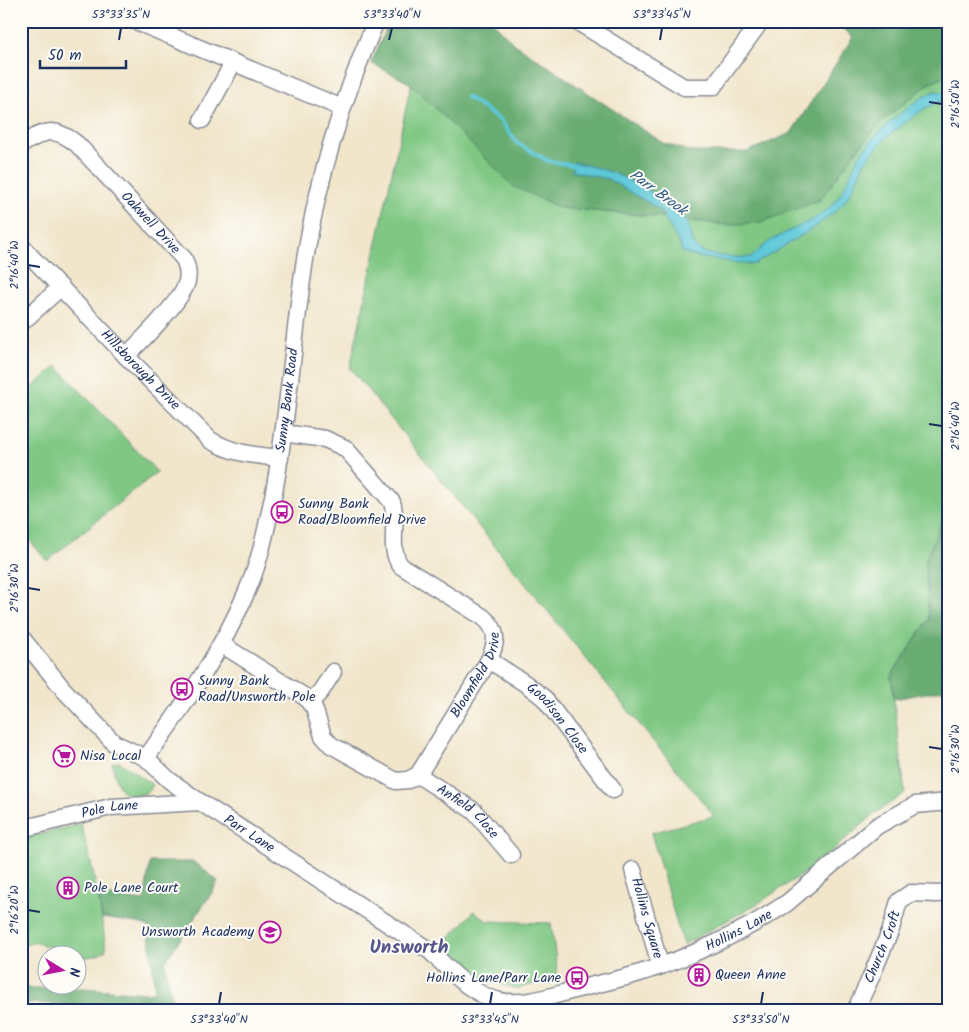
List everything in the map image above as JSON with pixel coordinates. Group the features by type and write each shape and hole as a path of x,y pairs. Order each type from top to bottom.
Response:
{"street":[{"path":"135,21 342,108"},
{"name":"Sunny Bank Road","path":"146,758 182,707 221,644 248,590 266,534 280,458 311,228 330,148 342,108 376,21"},
{"path":"576,21 593,26 684,88 713,86 761,21"},
{"path":"202,120 232,63"},
{"name":"Oakwell Drive","path":"21,145 46,132 59,133 67,137 77,144 184,259 188,273 185,288 148,335 126,356"},
{"name":"Hillsborough Drive","path":"21,246 126,356 210,440 225,449 244,454 280,458"},
{"path":"21,322 61,287"},
{"name":"Bloomfield Drive","path":"283,433 325,439 345,448 392,502 396,520 394,556 401,566 483,617 494,628 494,648 489,660 418,775"},
{"name":"Parr Lane","path":"21,637 64,690 114,743 146,758 169,780 200,802 430,951 462,982 478,994 501,1006"},
{"path":"221,644 305,697 317,715 323,736 331,745 396,781 408,780 418,775"},
{"name":"Goodison Close","path":"489,660 544,698 613,790"},
{"path":"310,703 321,691 333,672"},
{"name":"Anfield Close","path":"418,775 474,811 510,855"},
{"name":"Pole Lane","path":"21,829 111,807 200,802"},
{"name":"Hollins Lane","path":"501,1006 528,1002 641,973 718,942 787,903 877,826 915,806 948,802"},
{"name":"Hollins Square","path":"633,870 660,966"},
{"name":"Church Croft","path":"855,1011 872,977 888,937 899,901 911,893 948,893"}],"green space":[{"path":"390,21 492,21 513,43 663,143 692,152 747,152 791,133 853,37 839,25 842,21 948,21 948,75 927,85 881,122 859,147 820,200 762,222 727,225 664,217 561,208 513,186 411,84 371,63"},
{"path":"948,75 948,522 925,562 929,619 891,676 905,793 876,813 812,868 757,904 683,945 651,833 714,816 350,368 411,84 513,186 561,208 664,217 727,225 840,171 881,122 927,85"},
{"path":"57,366 157,472 47,561 21,530 21,397"},
{"path":"948,399 948,689 894,699 891,676 929,619 925,562 947,508 944,410"},
{"path":"119,762 153,785 151,789 140,795 133,796 123,792 117,782 112,763"},
{"path":"81,824 96,887 106,950 88,957 88,944 40,944 34,942 21,946 21,839"},
{"path":"150,862 194,862 218,881 165,962 172,1002 152,1009 127,1010 85,1005 21,1003 21,988 38,988 38,994 88,994 88,988 147,993 155,991 148,926 102,918 98,894 144,901"},
{"path":"474,911 488,921 551,923 558,976 518,989 491,982 472,974 445,943"}],"water":[{"path":"935,91 941,92 946,98 924,109 888,136 865,161 851,192 837,210 815,227 755,264 693,256 682,252 680,244 659,209 608,179 572,171 574,162 600,169 624,178 655,194 682,216 689,226 693,245 699,250 717,256 752,257 766,244 822,214 829,208 839,196 860,155 874,138 905,110"}],"waterway":[{"name":"Parr Brook","path":"940,96 948,92"},
{"name":"Parr Brook","path":"467,97 500,120 517,143 548,161 578,166"}],"place":[{"name":"Sunny Bank Road/Bloomfield Drive","path":"282,512"},
{"name":"Sunny Bank Road/Unsworth Pole","path":"182,689"},
{"name":"Nisa Local","path":"64,756"},
{"name":"Pole Lane Court","path":"68,888"},
{"name":"Unsworth Academy","path":"270,932"},
{"name":"Queen Anne","path":"699,975"},
{"name":"Hollins Lane/Parr Lane","path":"577,978"}],"district":[{"name":"Unsworth","path":"409,948"}]}
